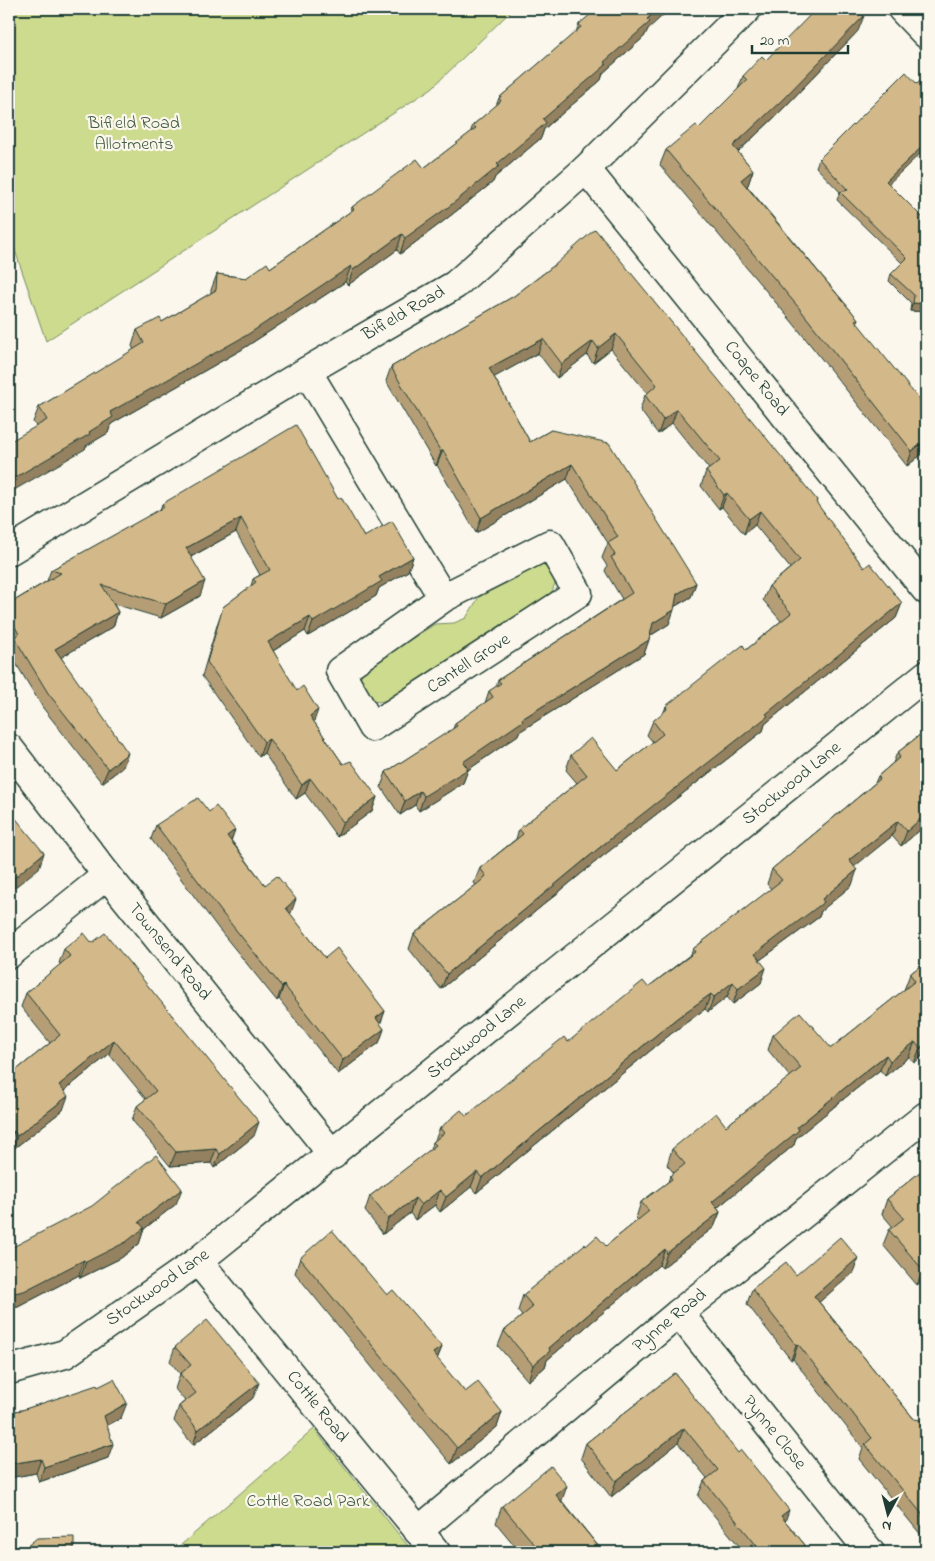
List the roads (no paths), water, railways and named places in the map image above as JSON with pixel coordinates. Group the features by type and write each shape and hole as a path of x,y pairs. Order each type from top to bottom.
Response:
{"street":[{"name":"Bifield Road","path":"9,551 307,371 455,285 586,169 747,9"},
{"path":"902,9 926,34"},
{"name":"Coape Road","path":"586,169 926,590"},
{"path":"307,371 443,598"},
{"name":"Cantell Grove","path":"550,544 578,593 372,727 340,671 443,598 550,544"},
{"name":"Stockwood Lane","path":"9,1370 65,1354 198,1261 333,1155 926,676"},
{"name":"Townsend Road","path":"9,748 107,875 333,1155"},
{"path":"9,954 107,875"},
{"name":"Pynne Road","path":"418,1531 679,1313 926,1116"},
{"name":"Cottle Road","path":"198,1261 436,1552"},
{"name":"Pynne Close","path":"679,1313 870,1552"}],"park label":[{"name":"Bifield Road Allotments","path":"134,134"},
{"name":"Cottle Road Park","path":"308,1502"}]}
